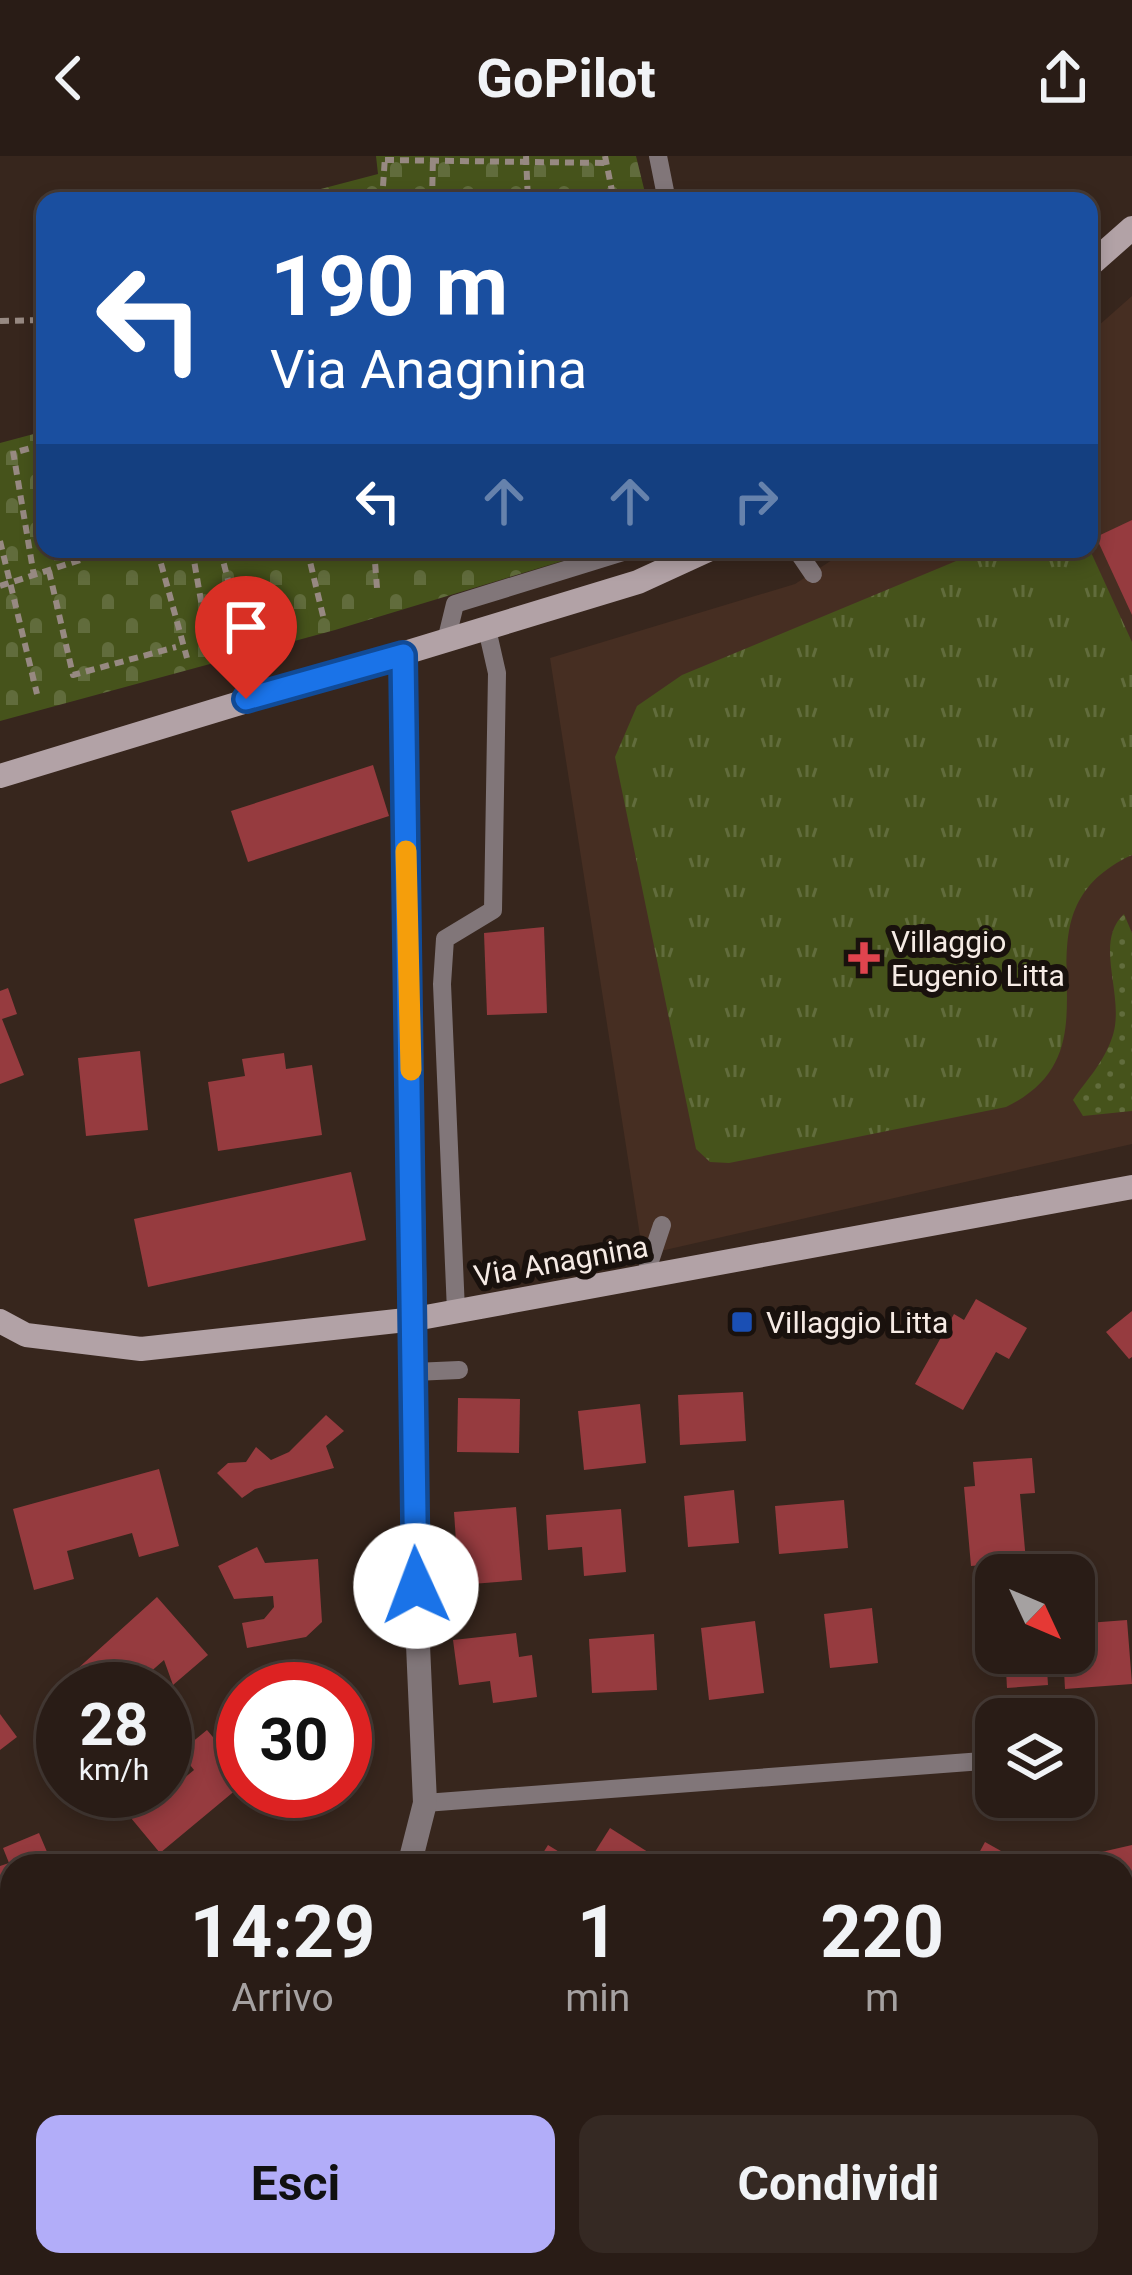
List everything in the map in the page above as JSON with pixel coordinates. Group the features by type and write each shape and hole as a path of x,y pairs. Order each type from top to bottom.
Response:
{"main road":[{"path":"1098,258 1132,229"},
{"path":"0,776 638,582 690,558"},
{"name":"Via Anagnina","path":"0,1321 26,1335 141,1349 416,1319 1132,1187"}],"street":[{"path":"403,655 416,1319 412,1509 425,1803 412,1854"}],"lane":[{"path":"658,156 665,192"},
{"path":"446,641 455,604 604,558"},
{"path":"802,558 813,574"},
{"path":"455,1311 442,984 445,939 493,910 497,673 487,628"},
{"path":"645,1276 662,1225"},
{"path":"414,1372 459,1370"},
{"path":"425,1803 975,1761"},
{"path":"904,1784 905,1763"}],"path":[{"path":"383,192 385,158 606,160 612,192"},
{"path":"432,192 433,158"},
{"path":"526,159 528,192"},
{"path":"0,321 36,320"},
{"path":"34,576 16,451 36,446"},
{"path":"0,541 37,694"},
{"path":"0,586 77,558"},
{"path":"162,558 187,658"},
{"path":"193,558 208,647"},
{"path":"222,558 245,645"},
{"path":"309,558 324,620"},
{"path":"375,558 377,588"},
{"path":"49,571 73,675 176,647"}],"shaded area":[{"name":"Villaggio Eugenio Litta","path":"1132,296 1132,1144 643,1255 550,658 795,584 835,558 1098,558 1098,326"}],"green space":[{"path":"376,156 636,156 645,192 309,192 378,174"},
{"path":"36,433 36,558 572,558 335,630 0,721 0,443"},
{"name":"Villaggio Eugenio Litta","path":"963,558 1094,558 1132,642 1132,855 1094,881 1074,912 1067,945 1066,1017 1060,1050 1042,1081 1006,1107 729,1163 710,1162 696,1149 615,757 637,706 682,675"},
{"path":"1124,914 1132,933 1132,1111 1083,1116 1073,1100 1113,1035 1111,939"}],"building":[{"path":"1132,520 1132,615 1098,541 1098,536"},
{"path":"373,765 389,816 248,862 231,811"},
{"path":"544,927 547,1013 487,1015 484,933"},
{"path":"8,988 17,1014 2,1019 24,1075 0,1084 0,991"},
{"path":"140,1051 148,1130 86,1136 78,1058"},
{"path":"284,1053 286,1069 312,1065 322,1135 218,1151 208,1082 245,1076 242,1059"},
{"path":"351,1172 366,1240 148,1287 134,1219"},
{"path":"976,1299 1027,1328 1009,1359 996,1352 963,1410 915,1384 954,1314 964,1320"},
{"path":"1132,1311 1132,1357 1129,1359 1106,1332"},
{"path":"743,1392 746,1441 680,1445 678,1395"},
{"path":"458,1398 520,1399 519,1453 457,1452"},
{"path":"640,1404 646,1463 584,1470 578,1411"},
{"path":"326,1415 344,1431 326,1446 334,1468 255,1489 242,1498 217,1473 228,1463 246,1462 256,1447 271,1460 289,1452"},
{"path":"1032,1458 1035,1493 1020,1494 1025,1554 975,1554 975,1566 971,1566 964,1487 975,1486 973,1462"},
{"path":"159,1469 179,1546 139,1557 132,1533 67,1551 74,1579 34,1590 13,1509"},
{"path":"734,1490 739,1543 688,1547 684,1496"},
{"path":"844,1500 848,1548 779,1554 775,1506"},
{"path":"516,1507 522,1580 459,1585 454,1512"},
{"path":"621,1509 626,1572 584,1576 582,1547 548,1550 546,1515"},
{"path":"257,1547 265,1563 318,1559 322,1622 306,1637 247,1648 242,1623 264,1619 274,1607 273,1596 234,1599 218,1566"},
{"path":"157,1597 208,1655 192,1669 192,1662 164,1660 85,1662"},
{"path":"872,1608 878,1663 830,1668 824,1614"},
{"path":"1127,1620 1132,1684 1065,1689 1064,1674 1095,1674 1095,1622"},
{"path":"755,1621 764,1693 709,1700 701,1628"},
{"path":"516,1633 519,1657 532,1655 537,1697 493,1703 490,1681 459,1685 453,1640"},
{"path":"654,1634 657,1690 592,1693 589,1639"},
{"path":"1006,1674 1047,1674 1048,1685 1007,1688"},
{"path":"0,1714 17,1737 0,1750"},
{"path":"207,1730 216,1741 216,1806 160,1853 131,1818 192,1818 192,1742"},
{"path":"610,1828 651,1854 594,1854"},
{"path":"39,1833 48,1854 5,1854 3,1848"},
{"path":"985,1842 1006,1854 978,1854"},
{"path":"548,1845 563,1854 542,1854"},
{"path":"1132,1845 1132,1854 1093,1854"}],"slow traffic":[{"path":"406,851 411,1070"}],"place":[{"name":"Villaggio Eugenio Litta","path":"864,958"},
{"name":"Villaggio Litta","path":"742,1322"}],"route":[{"path":"246,699 403,655 416,1319 412,1509 416,1586"}]}
